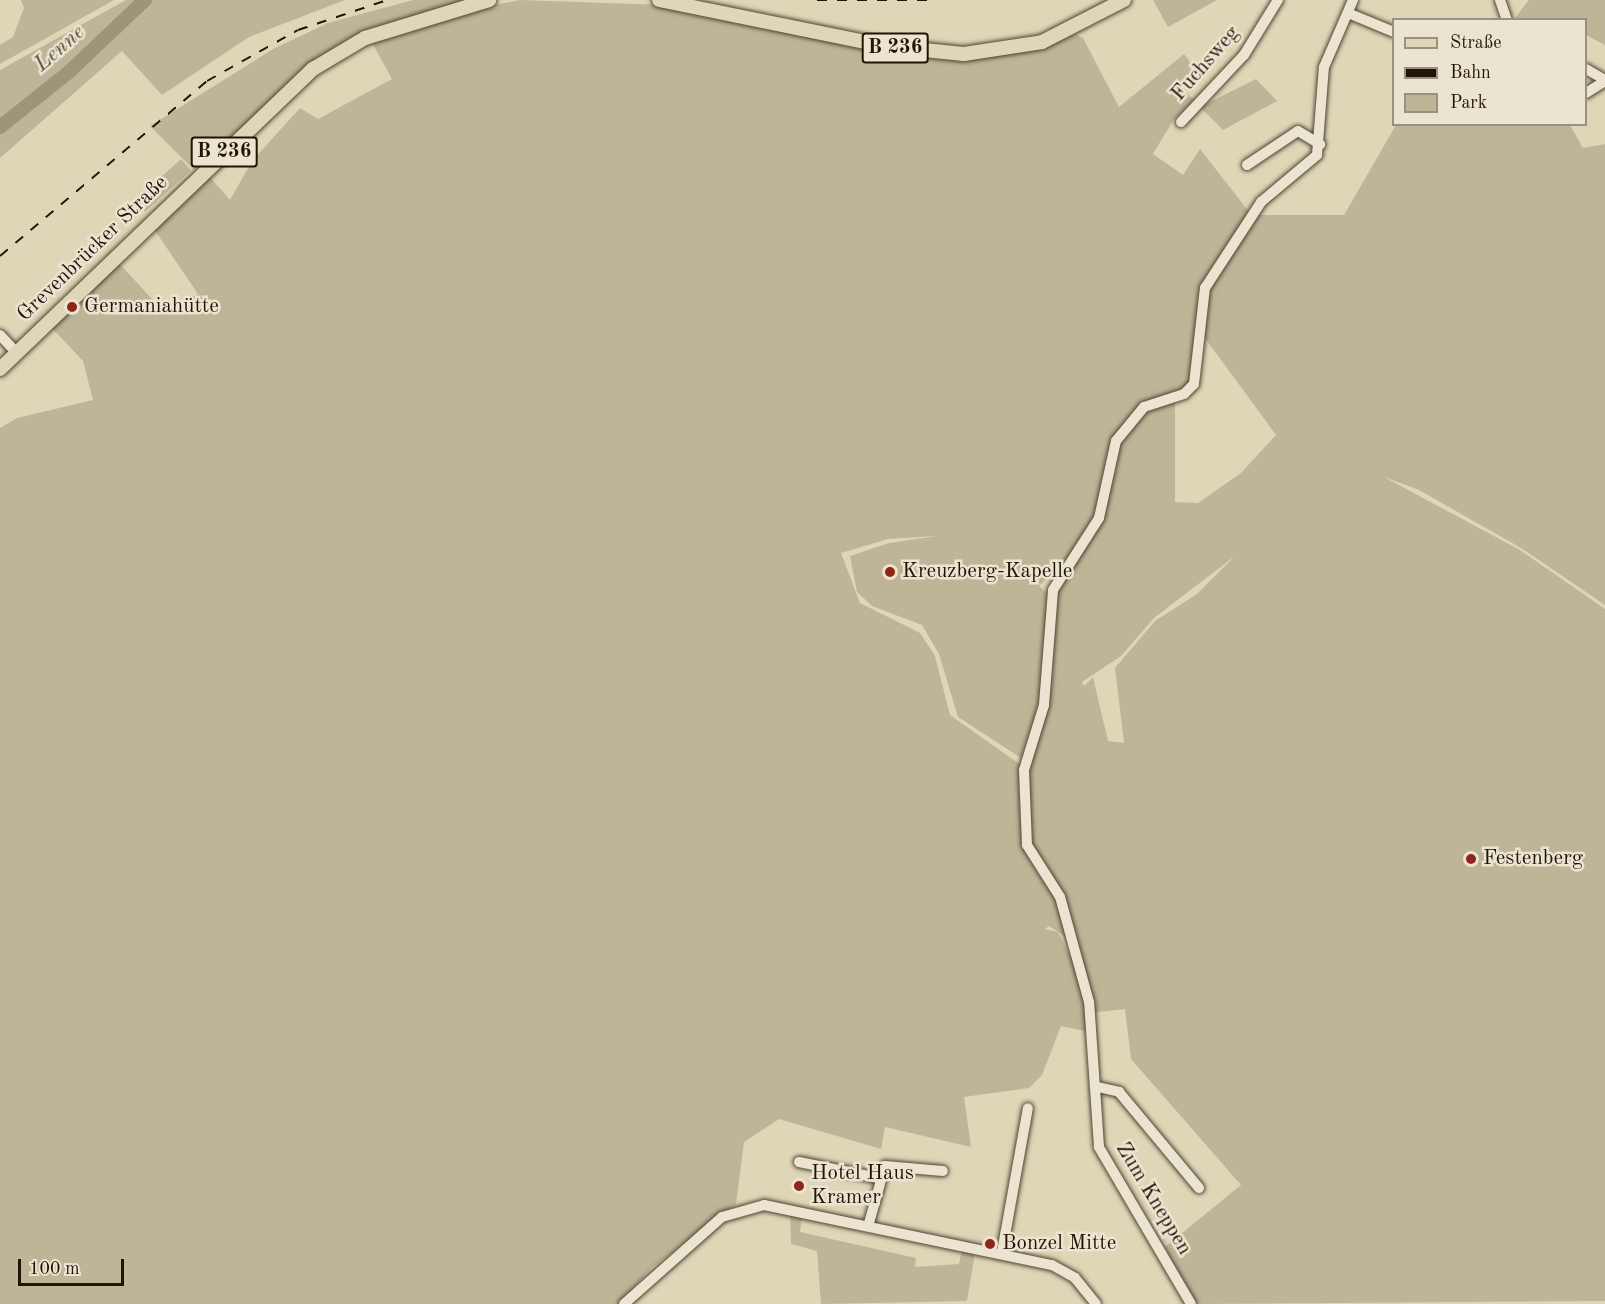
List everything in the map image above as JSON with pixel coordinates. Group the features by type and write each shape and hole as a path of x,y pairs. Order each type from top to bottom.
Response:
{"main road":[{"name":"Grevenbrücker Straße","path":"0,369 313,69 365,38 489,0"},
{"name":"B 236","path":"659,0 878,45 964,54 1042,42 1124,0"}],"street":[{"name":"Fuchsweg","path":"1181,122 1244,55 1278,0"},
{"path":"1247,165 1298,131 1320,144 1324,68 1353,0"},
{"path":"1500,0 1505,18"},
{"path":"1348,13 1392,31"},
{"path":"1587,70 1605,81 1587,92"},
{"name":"Zum Kneppen","path":"1191,1304 1099,1147 1098,1087 1089,1002 1060,897 1026,838 1023,778 1044,705 1050,604 1063,570 1099,518 1120,432 1144,407 1184,394 1194,384 1205,288 1258,206 1312,161 1320,144"},
{"path":"0,335 17,353"},
{"path":"1098,1087 1119,1092 1199,1188"},
{"path":"1002,1252 1028,1108"},
{"path":"799,1162 878,1178"},
{"path":"869,1223 878,1178 893,1163 943,1171"},
{"path":"624,1304 654,1272 736,1209 784,1207 1002,1252 1064,1270 1096,1304"}],"green space":[{"path":"21,0 114,0 0,64 0,45 13,37 24,8"},
{"path":"126,0 345,0 249,37 162,95 122,51 0,158 0,70"},
{"path":"413,0 470,0 370,31 327,52 194,170 150,126 273,49 328,23"},
{"path":"520,0 665,5 902,54 957,60 1036,49 1075,34 1083,38 1119,107 1184,54 1196,70 1180,87 1194,100 1174,119 1153,154 1183,175 1200,149 1250,213 1202,287 1191,386 1141,406 1127,425 1147,406 1175,401 1175,502 1198,503 1241,473 1276,435 1202,334 1206,291 1256,215 1344,215 1395,126 1571,126 1583,148 1605,144 1605,605 1521,548 1419,490 1384,477 1520,550 1605,609 1605,1301 1195,1304 1165,1247 1241,1185 1131,1059 1125,1009 1088,1013 1089,1032 1061,1026 1042,1075 1029,1088 964,1097 971,1147 885,1127 881,1149 779,1119 744,1142 736,1204 651,1268 619,1304 0,1304 0,428 17,418 93,400 83,361 51,327 118,262 163,311 198,294 154,229 208,175 230,200 252,161 300,108 318,119 392,79 371,41 450,14","holes":["1127,425 1116,450 1111,447","1104,493 1101,520 1055,592 1048,625 1048,698 1026,777 1031,847 1066,908 1076,968 1058,932 1045,929 1049,926 1066,937 1058,900 1025,844 1021,765 950,715 935,656 920,633 860,603 841,553 888,539 937,536 889,543 850,556 857,592 872,606 922,625 939,654 958,717 1021,758 1042,694 1048,594 1039,586 1079,546 1098,518","1235,556 1197,594 1155,621 1115,668 1124,743 1108,741 1093,677 1084,686 1082,682 1121,656 1154,618"]},
{"path":"1153,0 1217,0 1168,27"},
{"path":"1529,0 1605,0 1605,45 1587,36 1587,18 1515,18"},
{"path":"1256,79 1277,101 1223,130 1200,107"},
{"path":"181,159 191,170 145,212 135,200"},
{"path":"790,1212 802,1215 800,1232 916,1258 915,1267 959,1264 962,1250 975,1253 967,1301 821,1304 817,1251 791,1244"}],"waterway":[{"name":"Lenne","path":"0,127 69,72 145,0"}],"railway":[{"path":"0,256 207,81 298,30 387,0"},
{"path":"817,0 934,0"}],"place":[{"name":"Germaniahütte","path":"72,307"},
{"name":"Kreuzberg-Kapelle","path":"890,572"},
{"name":"Festenberg","path":"1471,859"},
{"name":"Hotel Haus Kramer","path":"799,1186"},
{"name":"Bonzel Mitte","path":"990,1244"}]}
